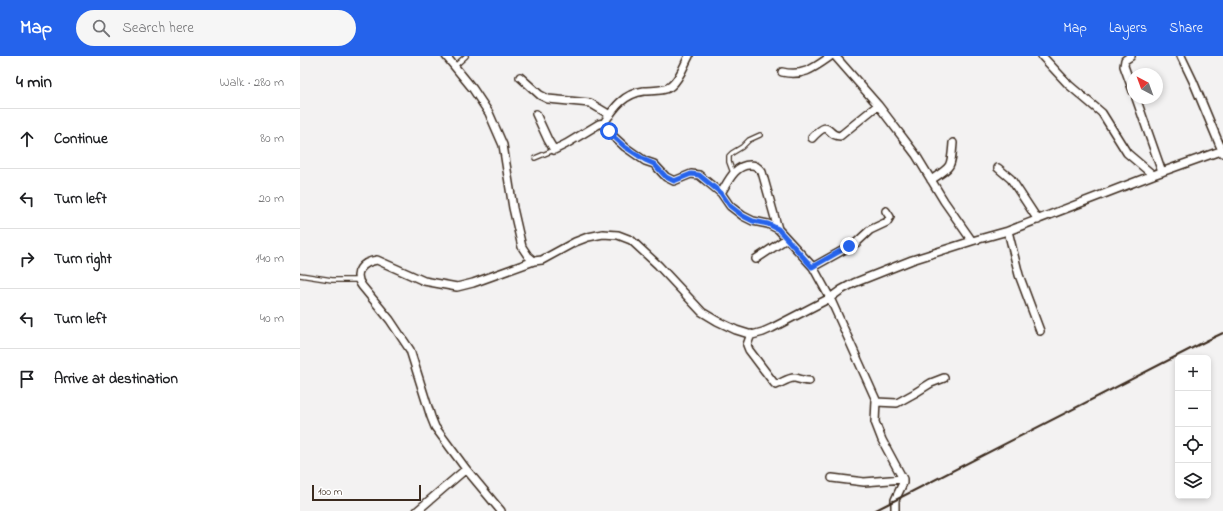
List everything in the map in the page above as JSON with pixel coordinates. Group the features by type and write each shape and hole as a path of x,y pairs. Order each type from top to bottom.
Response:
{"street":[{"path":"446,56 473,89 489,113 503,145 513,208 522,247 528,256 534,261"},
{"path":"536,114 554,150 599,124 604,123 619,102 629,96 642,91 665,89 671,86 677,79 689,56"},
{"path":"782,72 791,74 811,70 831,56"},
{"path":"835,56 878,105 916,156 944,201 972,241"},
{"path":"1042,56 1070,85 1102,113 1127,153 1153,175"},
{"path":"1127,74 1124,66 1125,60 1131,56"},
{"path":"501,511 466,469 435,427 430,417 410,350 390,320 358,280 358,273 364,264 378,260 424,281 457,287 473,283 534,261 542,260 575,242 588,237 603,234 618,235 631,240 658,265 702,312 736,330 751,334 763,332 830,298 841,290 878,273 912,260 1008,231 1153,175 1223,151 1181,56"},
{"path":"520,77 540,95 548,99 590,103 610,115"},
{"path":"1138,104 1162,172"},
{"path":"812,138 824,128 828,129 837,136 840,136 878,105"},
{"path":"604,123 614,137 625,147 654,164 666,177 674,181 691,174 699,175 721,193 730,206 743,216 753,221 768,224 778,229 812,267 830,298 876,402 875,422 882,440 903,479 904,483 895,500 895,511"},
{"path":"931,180 949,166 951,162 952,143"},
{"path":"721,193 733,173 741,167 752,165 760,169 778,229"},
{"path":"998,168 1011,179 1038,220"},
{"path":"812,267 856,243 870,230 888,222 890,217 886,210"},
{"path":"1008,231 1019,275 1040,331"},
{"path":"756,259 786,238"},
{"path":"751,334 747,345 749,350 776,385 791,378 809,381"},
{"path":"876,402 897,403 930,383 944,378"},
{"path":"417,511 466,469"},
{"path":"832,478 864,482 903,479"}],"lane":[{"path":"455,66 466,56"},
{"path":"733,173 729,162 729,156 750,140 760,135"},
{"path":"535,158 554,150"},
{"path":"300,276 332,280 358,280"}],"railway":[{"path":"874,511 1223,333"}],"route":[{"path":"609,131 625,147 654,164 666,177 674,181 691,174 699,175 721,193 730,206 743,216 753,221 768,224 778,229 812,267 849,246"}]}
